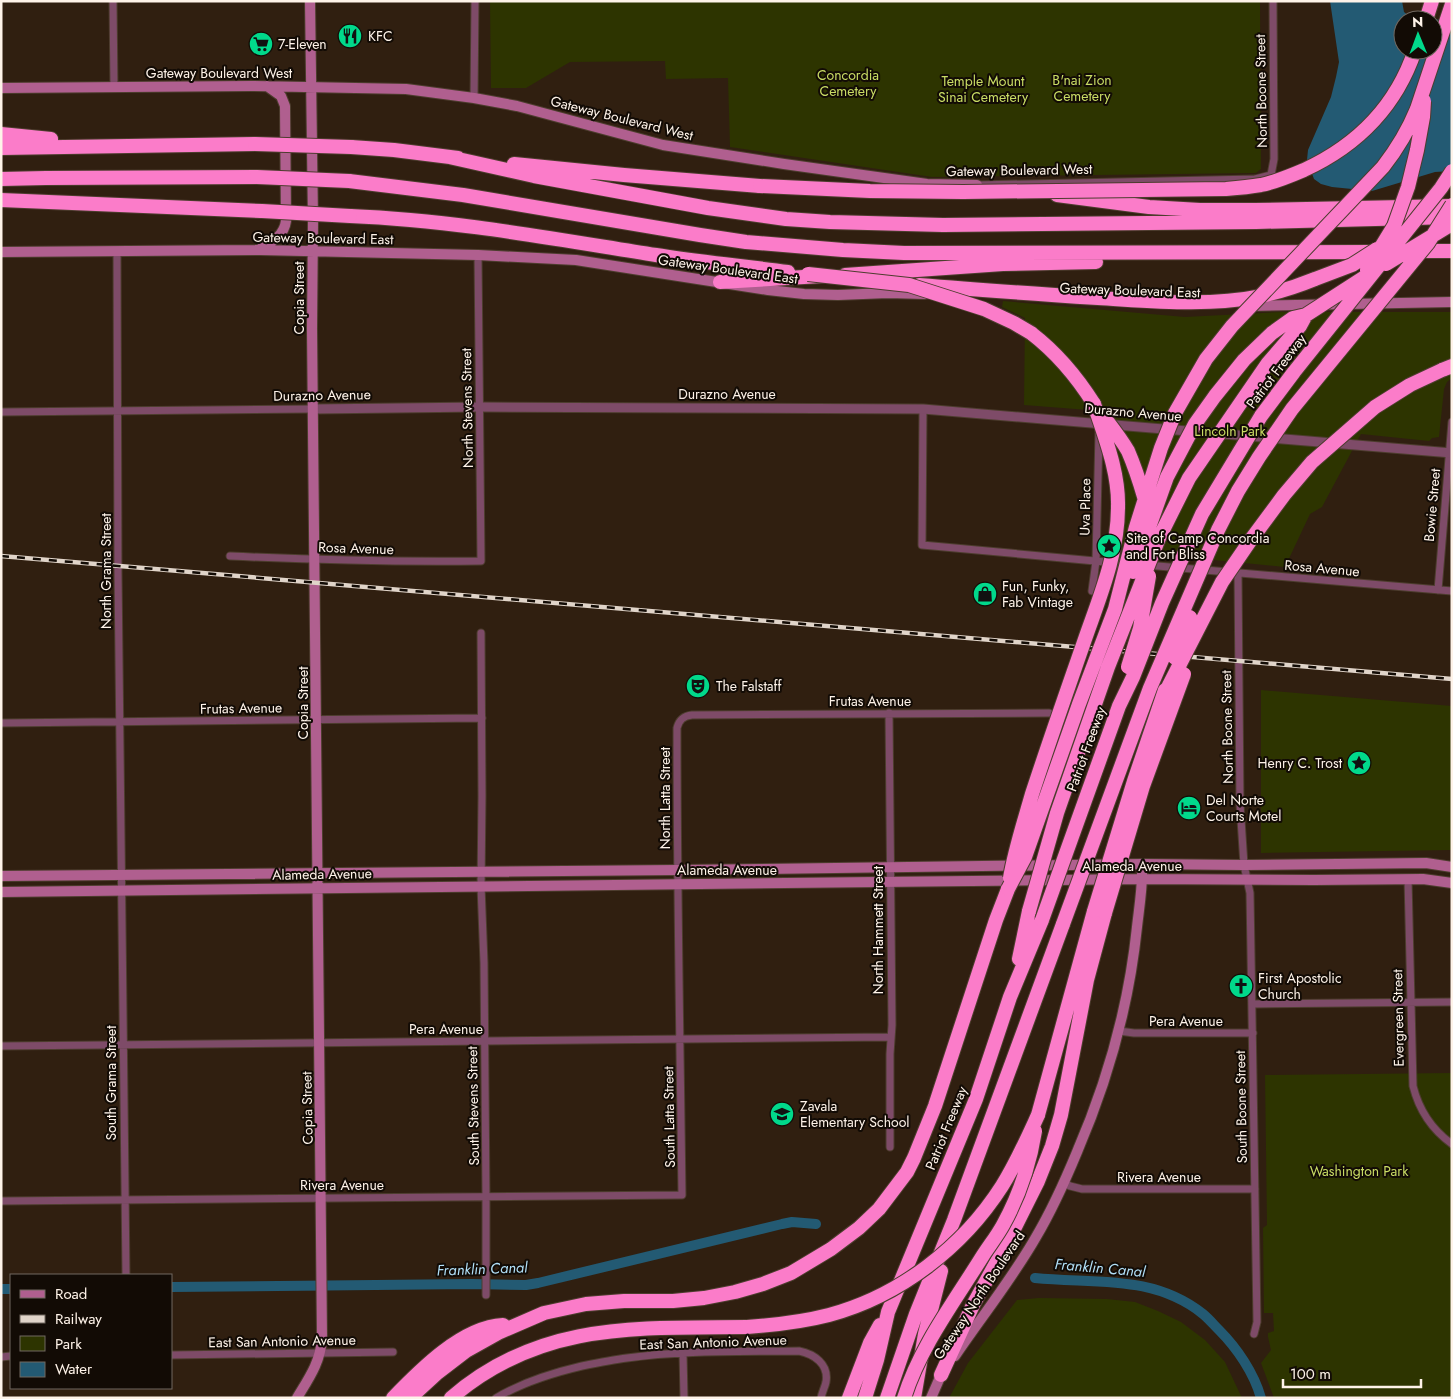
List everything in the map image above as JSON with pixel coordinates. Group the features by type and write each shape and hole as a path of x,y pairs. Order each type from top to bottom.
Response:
{"highway":[{"path":"410,1398 436,1374 466,1351 494,1335 544,1313 586,1304 704,1298 754,1287 791,1273 831,1249 859,1228 879,1209 907,1172 935,1106 996,920 1008,889 1025,857 1115,609 1136,527 1161,448 1175,413 1206,359 1232,326 1383,167 1398,148 1411,125 1417,109 1452,4"},
{"path":"1,148 255,144 350,147 624,175 760,186 870,191 963,192 1226,189 1260,185 1285,178 1329,157 1362,132 1388,105 1411,60"},
{"path":"1331,327 1394,226 1408,187 1423,118 1426,60"},
{"path":"1,134 132,146"},
{"path":"449,157 534,176 708,208 830,222 942,225 1282,215 1452,205"},
{"name":"Patriot Freeway","path":"865,1398 877,1360 888,1312 976,1099 1010,997 1042,920 1119,706 1202,514 1262,416 1294,372 1441,188 1452,171"},
{"path":"1,179 257,177 348,181 463,196 700,236 793,246 904,254 1289,253 1452,250"},
{"path":"977,185 1149,207 1255,216"},
{"path":"1,200 393,218 468,226 657,255 909,285 1190,302 1242,299 1261,296 1300,285 1352,265 1452,205"},
{"path":"1428,243 1452,205"},
{"path":"1282,215 1452,216"},
{"path":"887,1398 916,1314 954,1220 1150,688 1226,514 1259,457 1292,409 1452,216"},
{"path":"1115,609 1130,580 1167,477 1195,424 1244,360 1272,333 1293,318 1306,315 1452,224"},
{"path":"720,282 1003,264 1137,261 1201,253"},
{"path":"1289,253 1338,261 1452,260"},
{"path":"909,285 984,309 1031,333 1061,360 1081,384 1128,452 1139,479 1147,508 1150,542 1149,575 1140,628 1119,706"},
{"path":"1010,997 1029,911 1057,813 1105,676 1159,538 1189,478 1268,363 1300,326 1306,315"},
{"path":"1163,697 1222,582 1284,494 1312,462 1374,407 1410,385 1452,366"},
{"path":"1008,889 1014,854 1044,757 1107,577 1115,547 1118,507 1116,475 1094,404"},
{"path":"904,1398 908,1386 939,1325 1003,1225 1019,1190 1032,1150 1038,1115 1099,912 1134,781 1193,607 1198,576"},
{"path":"941,1375 973,1305 1038,1181 1052,1146 1061,1115 1099,912 1143,786 1186,669 1201,634 1207,611"},
{"path":"451,1398 462,1388 509,1359 536,1347 570,1338 612,1330 747,1327 803,1321 862,1304 910,1279 930,1265 976,1221 1001,1187 1018,1158 1038,1115"},
{"path":"914,1398 925,1334 954,1220"},
{"path":"849,1398 870,1343 888,1312"},
{"path":"393,1398 433,1360 468,1336 477,1331 498,1325 519,1324"}],"main road":[{"name":"Copia Street","path":"297,1398 314,1369 321,1352 322,1294 310,1"},
{"name":"Gateway Boulevard West","path":"1,88 266,86 406,89 474,98 536,111 663,145 917,182 977,185"},
{"path":"260,250 280,236 286,222 285,106 281,96 266,86"},
{"name":"Gateway Boulevard East","path":"1,252 313,250 576,260 804,294 922,294 1100,304 1176,306 1452,302"},
{"name":"Alameda Avenue","path":"1,876 1142,864 1426,863 1452,867"},
{"name":"Gateway North Boulevard","path":"931,1398 941,1375 1018,1268 1037,1236 1064,1183 1089,1124 1102,1088 1124,1007 1135,946 1142,864"},
{"name":"Alameda Avenue","path":"1,892 1142,879 1432,879 1452,883"}],"street":[{"path":"113,1 114,88"},
{"path":"474,98 475,1"},
{"name":"North Boone Street","path":"1266,177 1271,175 1274,159 1273,1"},
{"name":"Gateway Boulevard West","path":"977,185 1255,179 1266,177"},
{"name":"North Grama Street","path":"117,251 122,890"},
{"name":"North Stevens Street","path":"478,255 481,561"},
{"name":"Durazno Avenue","path":"1,412 480,407 923,408 1450,453"},
{"name":"Rosa Avenue","path":"923,408 922,545 1452,591"},
{"name":"Bowie Street","path":"1438,590 1452,422"},
{"name":"Uva Place","path":"1092,591 1096,561 1099,424"},
{"name":"Rosa Avenue","path":"230,556 397,562 481,561"},
{"name":"North Boone Street","path":"1238,573 1240,804 1244,865 1248,880"},
{"path":"481,633 481,886"},
{"name":"North Hammett Street","path":"889,713 892,1025 890,1037 890,1147"},
{"name":"Frutas Avenue","path":"692,715 1049,713"},
{"name":"North Latta Street","path":"680,1039 680,961 677,884 677,728 680,720 686,715 692,715"},
{"name":"Frutas Avenue","path":"1,723 482,718"},
{"name":"Evergreen Street","path":"1408,879 1413,1086 1422,1112 1439,1133 1452,1144"},
{"name":"South Boone Street","path":"1248,880 1253,1004 1258,1322 1254,1334"},
{"name":"South Stevens Street","path":"481,886 485,1041 486,1295"},
{"name":"South Grama Street","path":"122,890 126,1274"},
{"path":"1253,1004 1452,1002"},
{"name":"Pera Avenue","path":"1119,1031 1134,1034 1253,1033"},
{"name":"Pera Avenue","path":"1,1046 890,1037"},
{"name":"South Latta Street","path":"680,1039 682,1195"},
{"name":"Rivera Avenue","path":"1064,1183 1082,1189 1255,1189"},
{"name":"Rivera Avenue","path":"1,1201 682,1195"},
{"name":"East San Antonio Avenue","path":"172,1355 393,1352"},
{"name":"East San Antonio Avenue","path":"496,1398 512,1388 544,1376 611,1360 683,1353 806,1352 815,1356 821,1363 826,1376 821,1398"},
{"path":"683,1353 684,1398"}],"green space":[{"path":"490,1 1260,1 1261,169 1256,173 932,177 730,147 728,78 666,79 665,61 570,62 526,88 491,88"},
{"name":"Lincoln Park","path":"1003,301 1185,317 1282,312 1452,312 1452,378 1447,382 1444,389 1439,437 1432,438 1429,441 1361,434 1322,507 1310,514 1285,567 1111,550 1114,512 1114,412 1024,405 1025,318 1002,307"},
{"path":"1261,690 1452,706 1452,850 1261,853"},
{"name":"Washington Park","path":"1452,1073 1452,1398 1274,1398 1261,1363 1271,1350 1268,1333 1274,1331 1273,1313 1264,1313 1263,1228 1267,1225 1265,1075"},
{"path":"1039,1298 1107,1299 1135,1302 1181,1322 1205,1340 1225,1362 1242,1398 949,1398 968,1363 1017,1300"}],"water":[{"path":"1330,1 1402,1 1404,10 1393,10 1393,60 1443,60 1443,20 1452,21 1452,171 1435,172 1372,191 1332,187 1321,184 1314,179 1307,160 1308,150 1331,97 1339,62"}],"waterway":[{"name":"Franklin Canal","path":"172,1287 526,1285 782,1224 792,1222 816,1224"},
{"name":"Franklin Canal","path":"1035,1278 1122,1283 1164,1292 1184,1301 1205,1316 1226,1337 1244,1361 1261,1398"},
{"name":"Franklin Canal","path":"1,1289 10,1289"}],"railway":[{"path":"1,556 1452,679"}],"place":[{"name":"KFC","path":"350,36"},
{"name":"7-Eleven","path":"261,44"},
{"name":"Site of Camp Concordia and Fort Bliss","path":"1109,546"},
{"name":"Fun, Funky, Fab Vintage","path":"985,594"},
{"name":"The Falstaff","path":"698,686"},
{"name":"Henry C. Trost","path":"1359,763"},
{"name":"Del Norte Courts Motel","path":"1189,808"},
{"name":"First Apostolic Church","path":"1241,986"},
{"name":"Zavala Elementary School","path":"782,1114"}],"park label":[{"name":"Concordia Cemetery","path":"848,84"},
{"name":"B'nai Zion Cemetery","path":"1082,88"},
{"name":"Temple Mount Sinai Cemetery","path":"983,89"}]}
